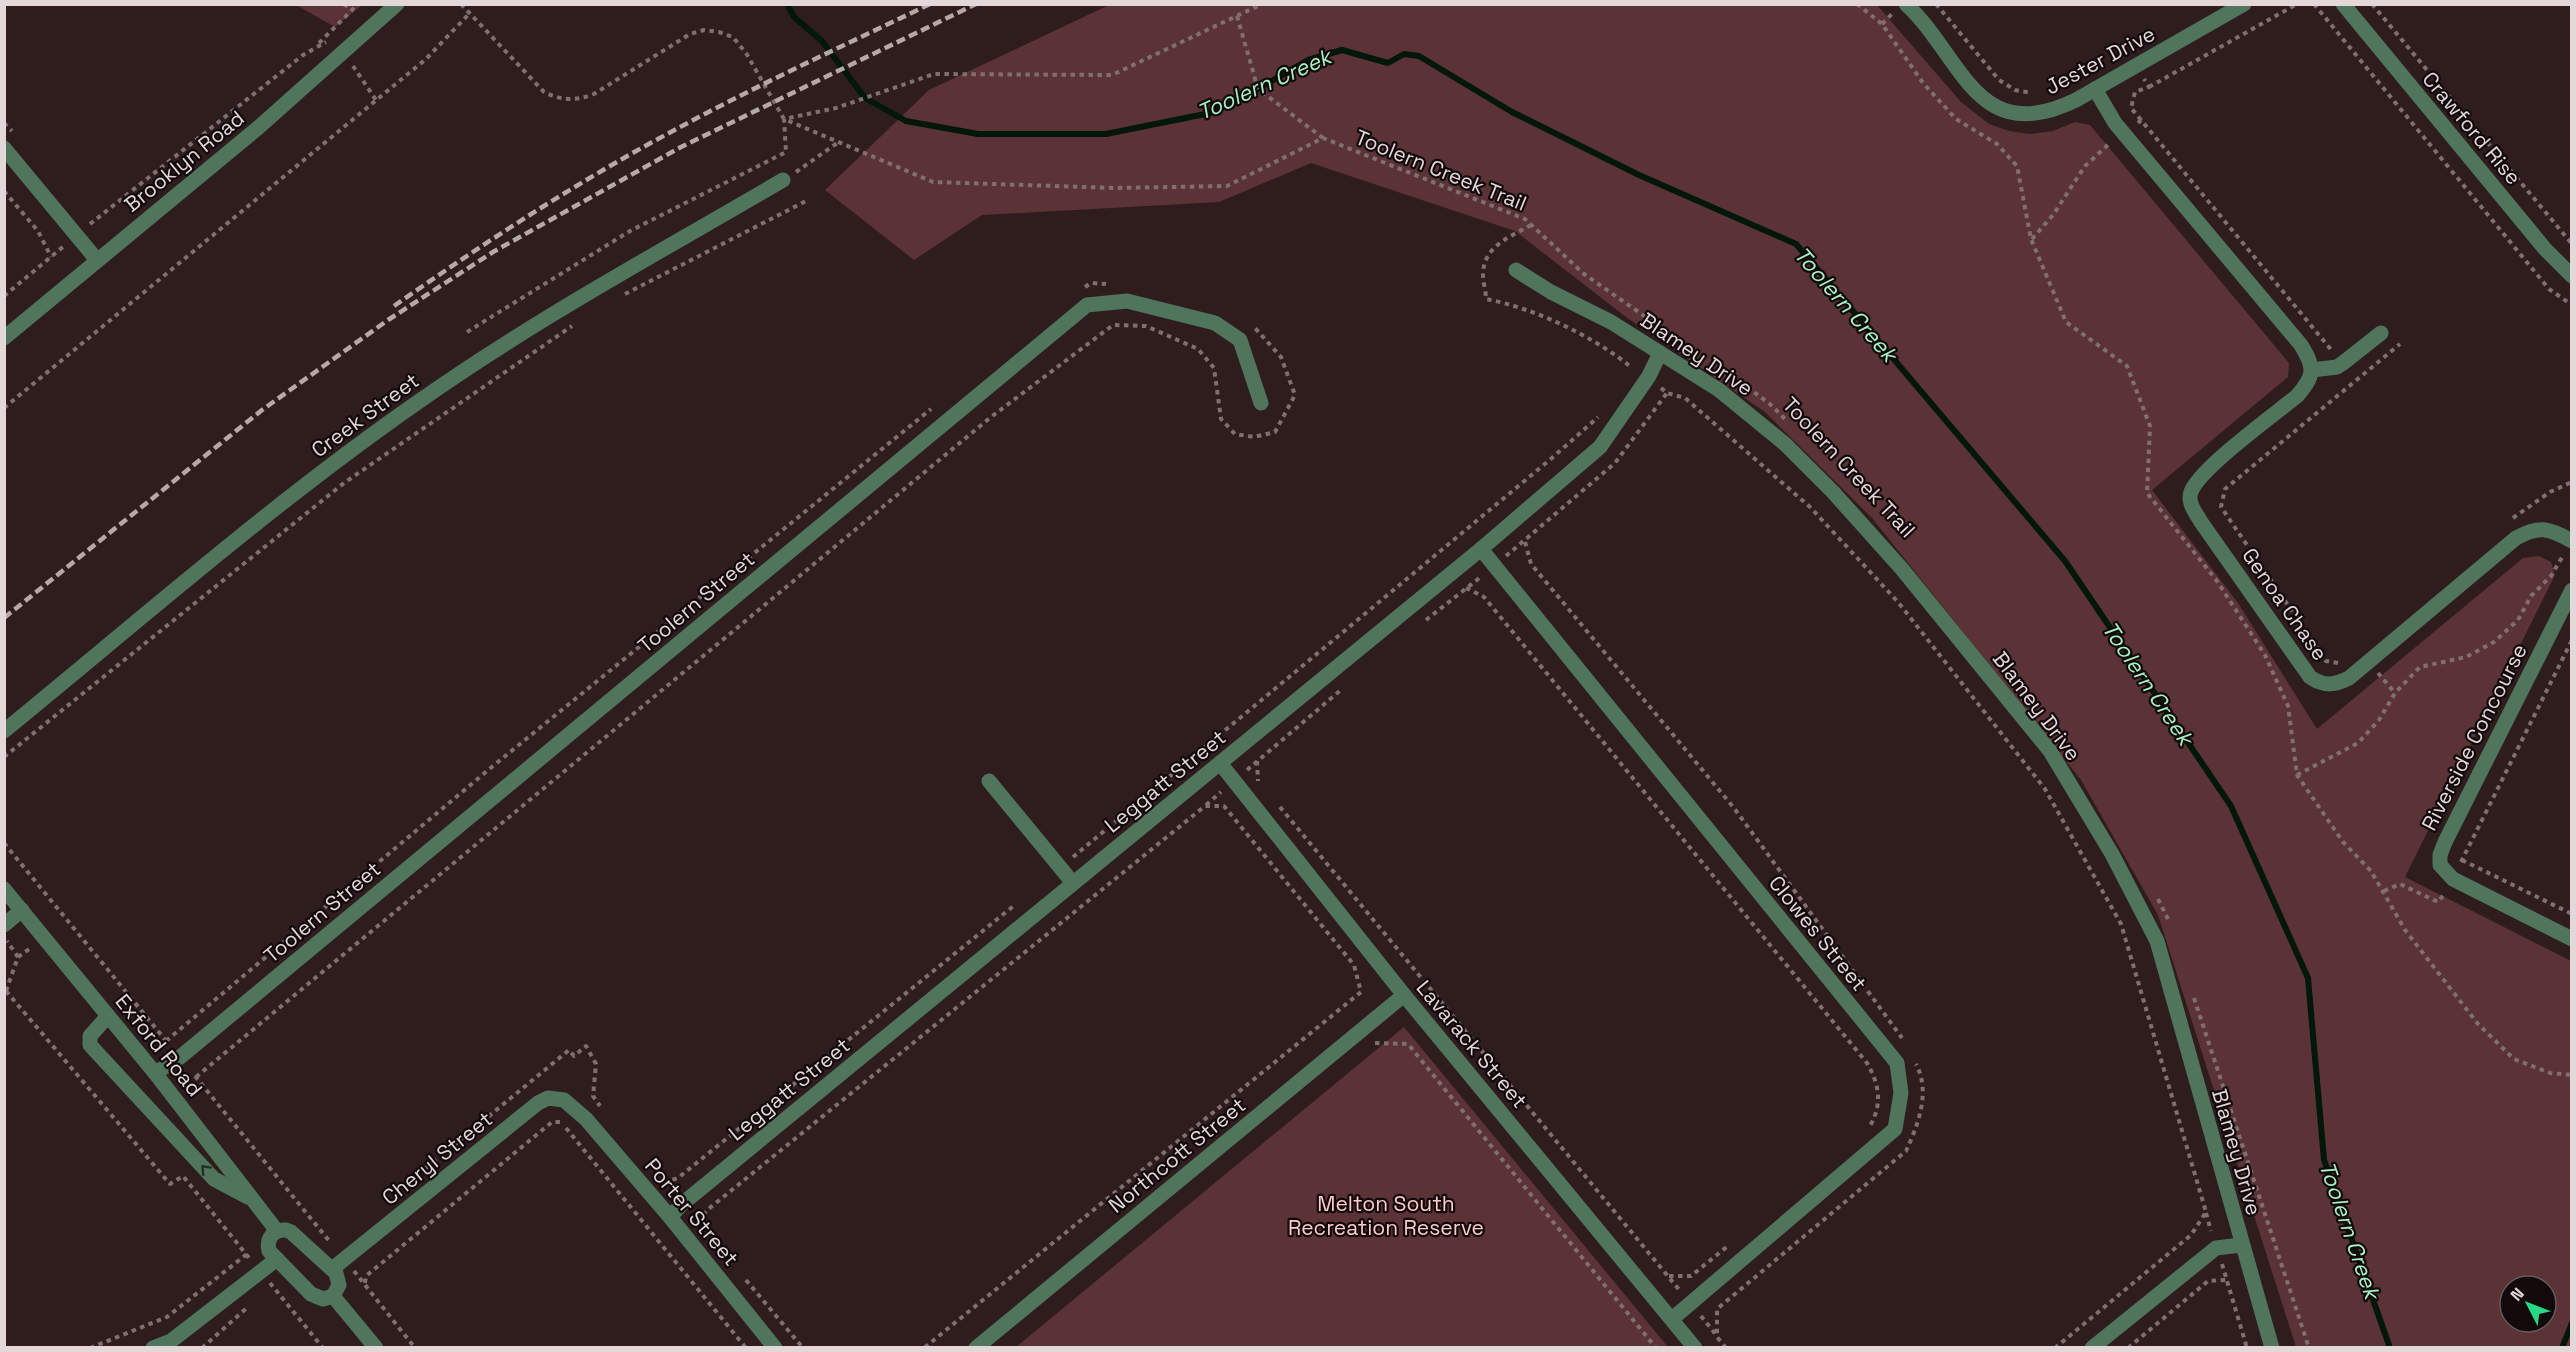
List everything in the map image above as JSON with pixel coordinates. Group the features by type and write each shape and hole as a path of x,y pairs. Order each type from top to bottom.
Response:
{"street":[{"name":"Jester Drive","path":"1906,4 1972,87 1991,103 2008,112 2030,116 2053,111 2244,4"},
{"name":"Crawford Rise","path":"2343,4 2545,249 2571,276"},
{"name":"Brooklyn Road","path":"4,338 259,127 392,8"},
{"path":"2095,89 2105,108 2123,132 2301,345 2310,359 2313,370 2337,367 2380,333"},
{"path":"4,148 97,260"},
{"name":"Creek Street","path":"4,731 301,487 417,402 531,327 783,180"},
{"name":"Blamey Drive","path":"1516,270 1551,292 1611,322 1719,390 1785,444 1833,492 1902,569 2050,751 2112,854 2157,941 2241,1245 2272,1347"},
{"name":"Toolern Street","path":"155,1073 179,1058 1087,305 1127,301 1215,323 1240,340 1261,403"},
{"name":"Leggatt Street","path":"670,1218 682,1204 1481,549 1600,447 1649,376 1660,353"},
{"name":"Genoa Chase","path":"2313,370 2307,384 2297,396 2206,471 2195,485 2190,500 2201,522 2310,677 2326,685 2349,678 2516,538 2529,531 2541,529 2557,532 2571,540"},
{"name":"Clowes Street","path":"1481,549 1897,1063 1901,1093 1895,1129 1672,1319"},
{"name":"Riverside Concourse","path":"2571,590 2445,842 2440,855 2440,865 2453,879 2571,939"},
{"name":"Lavarack Street","path":"1220,763 1404,995 1695,1347"},
{"path":"989,781 1073,883"},
{"name":"Exford Road","path":"4,889 155,1073 277,1231 291,1232 332,1269"},
{"path":"4,925 22,910"},
{"name":"Northcott Street","path":"976,1347 1404,995"},
{"path":"108,1016 90,1036 90,1045 214,1179 253,1200"},
{"name":"Cheryl Street","path":"332,1269 538,1103 557,1097 573,1106"},
{"name":"Porter Street","path":"573,1106 670,1218 775,1347"},
{"path":"277,1231 269,1239 268,1245 277,1259 318,1298 328,1299 333,1296 339,1285 339,1279 332,1269"},
{"path":"2092,1347 2216,1248 2241,1245"},
{"path":"153,1347 171,1341 277,1259"},
{"path":"333,1296 376,1347"}],"path":[{"path":"4,296 77,235 314,48 353,9 343,4"},
{"path":"460,4 544,92 559,99 580,99 594,94 690,34 704,30 733,37 746,53 784,119 786,152 630,231 467,332"},
{"path":"784,119 836,108 934,74 1112,75 1262,4"},
{"path":"1936,4 1999,80 2014,90 2039,95"},
{"path":"2149,87 2297,4"},
{"path":"2314,4 2549,289 2571,305"},
{"path":"2372,4 2571,244"},
{"path":"4,408 426,59 470,13"},
{"path":"1236,16 1258,89 1323,138"},
{"path":"350,45 356,74 376,100"},
{"name":"Toolern Creek Trail","path":"784,119 933,182 1115,189 1227,186 1323,138 1525,219 1584,274 1702,356"},
{"path":"2031,239 2053,215 2085,165 2123,132 2141,120 2343,363 2352,383"},
{"path":"783,180 840,141"},
{"path":"4,191 38,231 51,257"},
{"path":"624,295 808,200"},
{"path":"1082,289 1091,283 1114,284"},
{"path":"196,1077 991,417 1113,325 1146,326 1198,349 1214,368 1221,419 1228,427 1235,434 1254,437 1275,432 1295,395 1281,357 1254,327 1246,322"},
{"path":"4,757 344,483 574,324"},
{"path":"2343,664 2326,660 2221,507 2225,489 2400,344"},
{"path":"1626,375 1631,367 1649,376 1667,393 1685,398 1810,507 1898,602 2045,789 2121,924 2247,1347"},
{"name":"Toolern Creek Trail","path":"1741,383 1770,404 1786,420"},
{"path":"166,1041 493,766 940,401"},
{"path":"1060,868 1543,466 1605,410"},
{"path":"2505,524 2550,492 2571,482"},
{"path":"2297,775 2358,743 2379,720 2395,693 2420,667 2466,657 2494,642 2518,620 2531,596 2553,573 2571,540"},
{"path":"1525,542 1530,564 1734,808 1905,1044"},
{"path":"1466,588 1484,597 1867,1063 1876,1079 1879,1091 1878,1107 1866,1131"},
{"path":"2369,663 2395,693"},
{"path":"1257,761 1257,779 1264,788"},
{"path":"699,1223 706,1211 1205,806 1224,806 1354,965 1361,992 924,1347"},
{"path":"1280,806 1726,1347"},
{"path":"4,843 416,1347"},
{"path":"2462,860 2571,914"},
{"path":"2154,893 2170,924"},
{"path":"664,1183 678,1178 1023,899"},
{"path":"4,938 18,957 5,991 170,1184 183,1176 323,1347"},
{"path":"2192,991 2309,1347"},
{"path":"1367,1049 1376,1042 1408,1044 1656,1347"},
{"path":"424,1170 569,1050 574,1056 586,1046 596,1064 593,1096 607,1114"},
{"path":"1717,1337 1717,1309 1906,1151 1918,1125 1923,1104 1920,1070 1915,1062"},
{"path":"364,1284 366,1276 552,1122 561,1121 746,1347"},
{"path":"657,1174 706,1232"},
{"path":"2055,1347 2191,1235 2206,1212"},
{"path":"1669,1276 1691,1276 1737,1238"},
{"path":"90,1347 167,1317 246,1254"},
{"path":"743,1276 802,1347"},
{"path":"2128,1347 2208,1281 2227,1280"},
{"path":"263,1293 272,1285"},
{"path":"202,1347 254,1301"}],"green space":[{"path":"296,5 362,5 335,27"},
{"path":"1109,5 1877,5 1961,102 1989,124 2009,131 2029,134 2053,131 2075,122 2090,125 2289,363 2288,377 2152,490 2238,603 2317,729 2523,558 2539,556 2551,562 2555,575 2405,877 2571,961 2571,1347 2296,1347 2158,915 2081,780 1872,518 1765,412 1626,317 1515,231 1311,163 1219,202 982,215 914,260 825,190 929,90"},
{"name":"Melton South Recreation Reserve","path":"1404,1027 1668,1347 1016,1347"}],"waterway":[{"name":"Toolern Creek","path":"787,4 794,17 822,41 865,98 906,121 978,134 1106,134 1210,113 1308,60 1342,50 1388,63 1404,54 1419,56 1512,112 1639,175 1796,244 2065,561 2231,806 2308,978 2324,1160 2390,1348"},
{"name":"Toolern Creek","path":"2562,1348 2572,1323"}],"railway":[{"path":"394,306 536,211 646,145 806,63 930,4"},
{"path":"4,618 262,410 388,320 493,252 681,147 976,4"}]}
